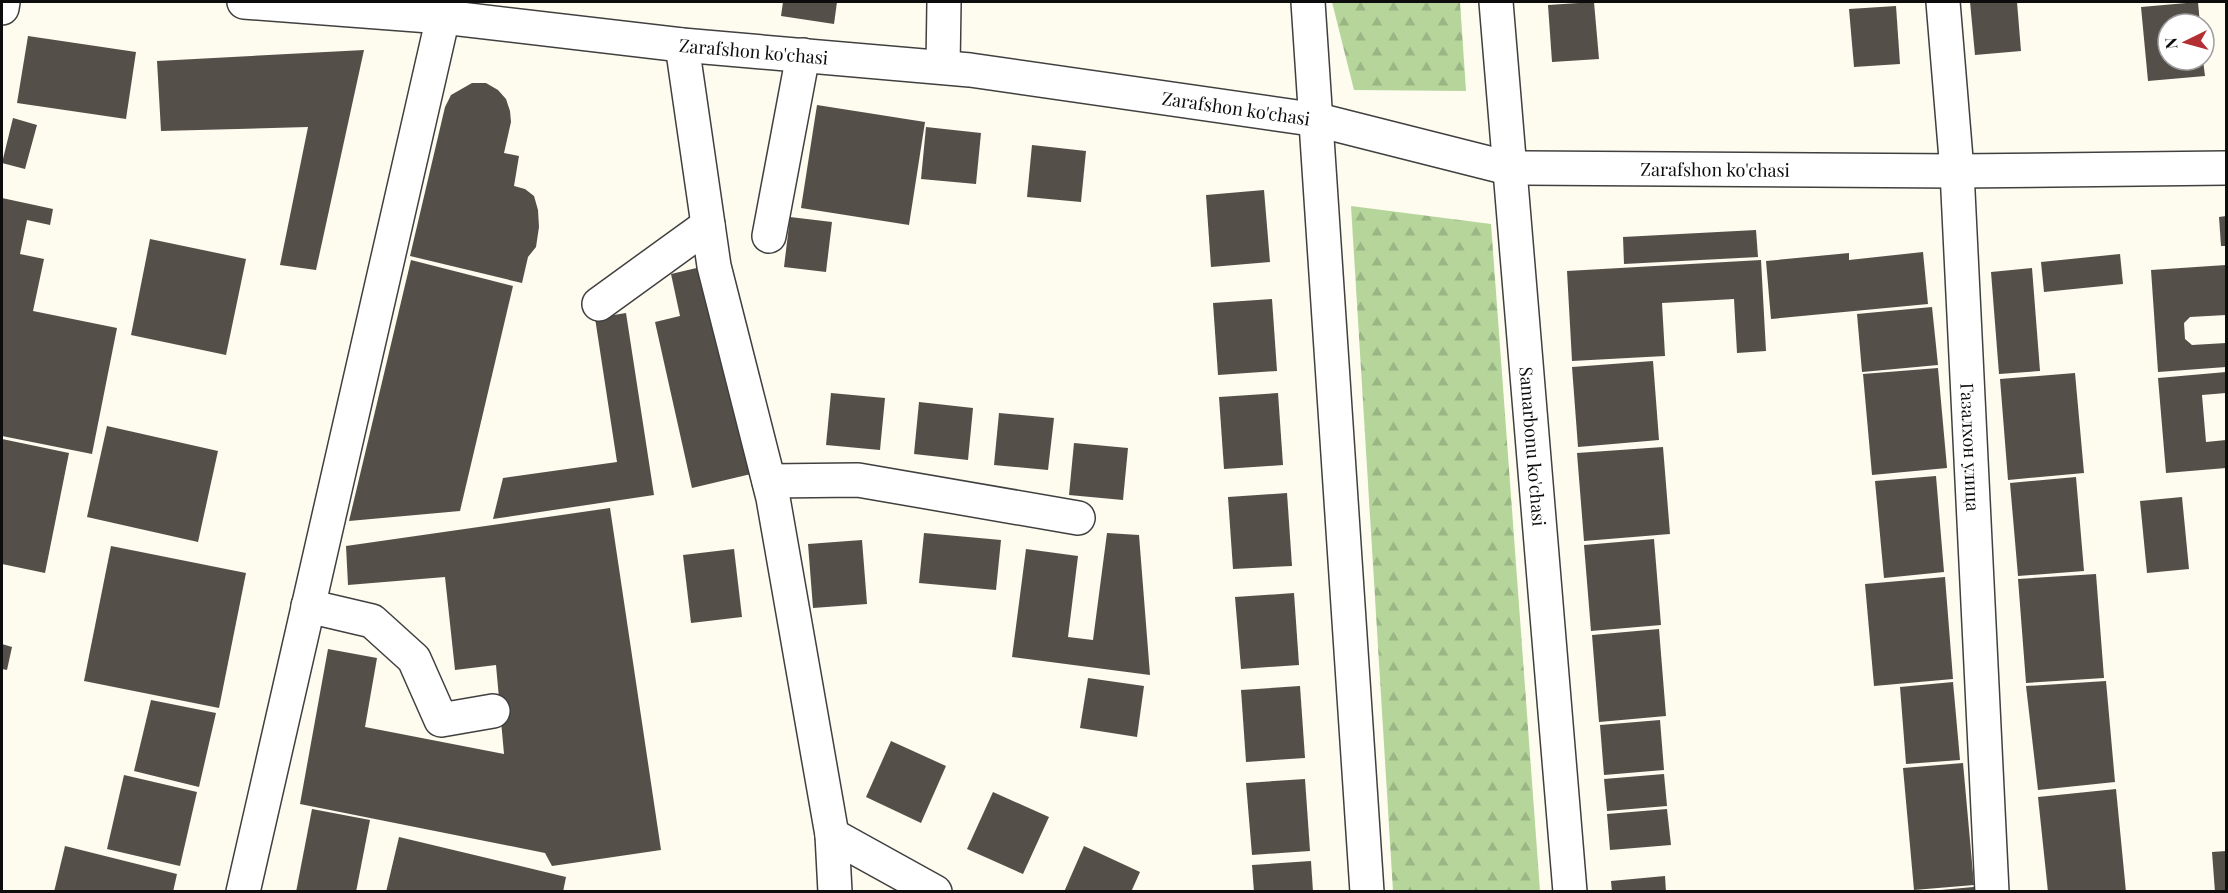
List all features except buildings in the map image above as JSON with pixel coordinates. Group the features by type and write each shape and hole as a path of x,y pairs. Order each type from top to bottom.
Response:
{"street":[{"path":"2,8 3,2"},
{"name":"Zarafshon ko'chasi","path":"244,2 443,17 510,13 682,45 943,67 1318,120 1508,168 1957,171 2226,168"},
{"path":"943,67 944,2"},
{"path":"1308,2 1318,120 1367,891"},
{"name":"Samarbonu ko'chasi","path":"1496,2 1508,168 1570,891"},
{"name":"Газалхон улица","path":"1943,2 1957,171 1992,891"},
{"path":"243,891 443,17"},
{"path":"682,45 714,266 769,481 832,835 835,891"},
{"path":"769,236 802,55"},
{"path":"599,304 708,225"},
{"path":"769,481 858,480 1078,518"},
{"path":"308,606 372,621 414,659 441,720 493,711"},
{"path":"832,835 935,891"}],"green space":[{"path":"1332,2 1460,2 1466,91 1354,90"},
{"path":"1351,206 1491,224 1540,891 1393,891"}]}
